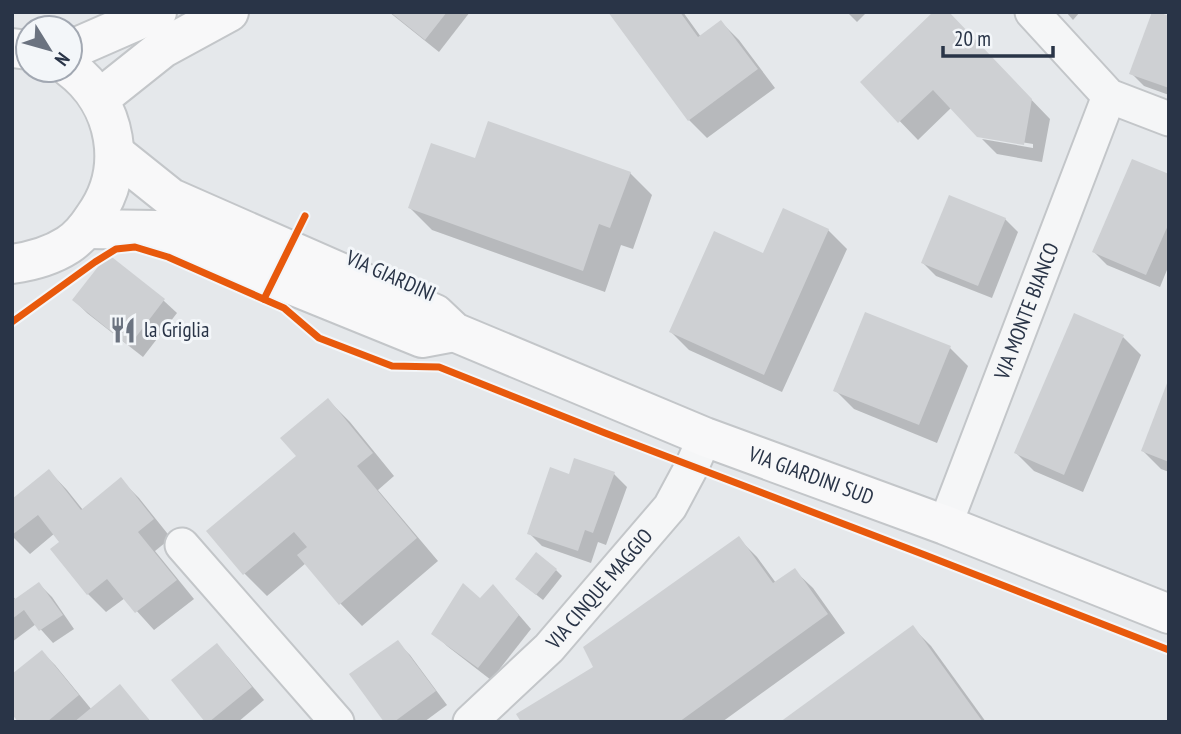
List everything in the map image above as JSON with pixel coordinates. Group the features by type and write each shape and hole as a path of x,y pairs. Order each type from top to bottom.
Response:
{"main road":[{"path":"84,44 157,12"},
{"path":"99,99 163,48 229,12"},
{"path":"12,264 32,261 71,244 102,207 112,181 116,154 108,116 99,99 84,81"},
{"name":"VIA GIARDINI","path":"116,154 171,198 435,314 454,332"},
{"name":"VIA GIARDINI","path":"86,229 156,230 422,338 454,332"},
{"name":"VIA GIARDINI SUD","path":"454,332 705,437 945,525 1169,614"}],"street":[{"path":"1032,12 1108,96 1169,119"},
{"name":"VIA MONTE BIANCO","path":"945,525 1108,96"},
{"name":"VIA CINQUE MAGGIO","path":"470,722 549,648 670,507 705,437"},
{"path":"182,545 337,722"}],"building":[{"path":"390,12 447,12 425,40"},
{"path":"608,12 680,12 698,37 721,20 758,69 688,121"},
{"path":"933,12 949,12 1032,99 1024,145 977,137 933,90 898,123 860,82"},
{"path":"1152,12 1169,16 1169,88 1129,74"},
{"path":"488,121 631,172 610,228 599,224 583,271 408,208 431,143 475,158"},
{"path":"1132,159 1169,174 1169,223 1146,275 1092,252"},
{"path":"949,195 1006,218 978,286 921,263"},
{"path":"783,208 829,229 764,375 669,332 714,231 763,253"},
{"path":"108,254 165,299 129,346 72,300"},
{"path":"865,312 951,346 919,425 833,391"},
{"path":"1074,313 1124,335 1064,475 1014,453"},
{"path":"1169,378 1169,462 1141,451"},
{"path":"328,398 373,453 357,466 417,538 339,605 297,555 307,547 294,532 243,575 206,531 296,456 280,438"},
{"path":"574,458 615,472 593,533 585,530 578,551 527,534 550,467 569,474"},
{"path":"49,469 81,510 121,477 154,519 138,532 177,580 135,613 107,579 87,595 50,549 59,542 38,515 12,535 12,499"},
{"path":"739,536 773,583 795,568 828,614 679,722 521,722 516,714 593,667 583,647"},
{"path":"536,552 557,569 536,595 515,579"},
{"path":"39,582 63,615 39,631 24,610 12,619 12,596 15,599"},
{"path":"463,583 480,598 493,584 519,615 478,668 431,634"},
{"path":"913,625 983,722 780,722"},
{"path":"398,640 436,691 394,722 384,722 349,674"},
{"path":"217,643 252,687 209,722 205,722 171,680"},
{"path":"42,650 79,695 47,722 18,722 12,714 12,674"},
{"path":"120,684 151,722 74,722"}],"cycle path":[{"path":"264,299 305,216"},
{"path":"12,322 116,249 135,247 168,257 284,308 319,338 392,366 439,367 1169,650"}],"place":[{"name":"la Griglia","path":"123,330"}]}
